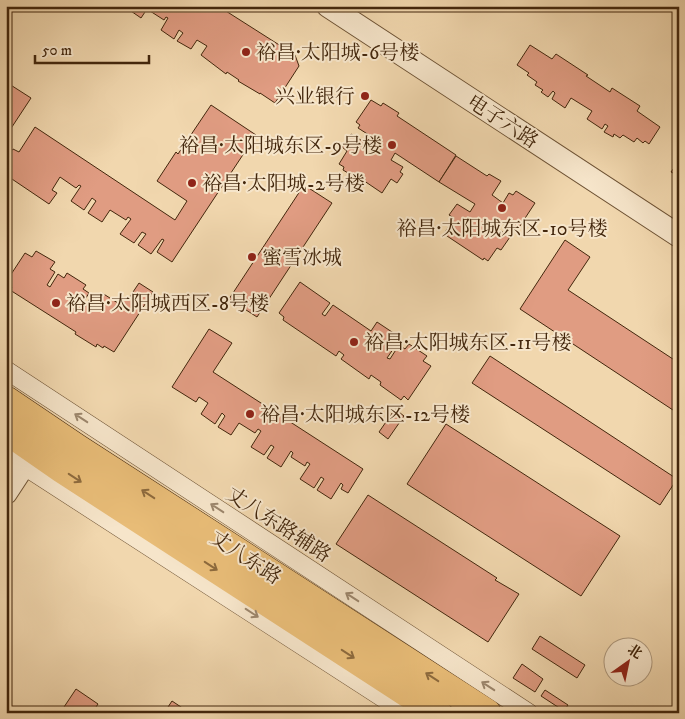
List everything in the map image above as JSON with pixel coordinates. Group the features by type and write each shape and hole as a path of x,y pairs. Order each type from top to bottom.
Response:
{"main road":[{"name":"丈八东路","path":"6,400 28,449"},
{"name":"丈八东路","path":"6,430 28,449 62,469 438,713"},
{"name":"丈八东路","path":"28,449 85,453 487,713"}],"street":[{"name":"电子六路","path":"328,6 679,236"},
{"name":"丈八东路辅路","path":"6,370 529,713"},
{"path":"6,493 28,449 406,713"}],"building":[{"path":"130,6 149,6 141,18 128,9"},
{"name":"裕昌·太阳城-6号楼","path":"153,6 218,6 295,55 299,66 275,103 238,81 227,72 226,74 201,55 207,46 197,40 191,49 177,41 183,33 179,30 174,39 161,30 168,18 166,17 164,20 150,11"},
{"path":"530,45 552,59 556,54 610,92 612,88 640,106 637,111 660,127 649,144 645,141 643,143 637,138 634,142 623,135 620,138 614,134 613,137 604,132 608,126 605,124 602,129 587,119 592,111 571,98 565,108 552,99 555,93 553,91 548,97 541,92 543,90 535,85 537,82 527,75 529,73 517,65"},
{"path":"6,82 31,98 6,136"},
{"name":"裕昌·太阳城东区-9号楼","path":"371,100 381,106 383,103 399,113 397,116 456,155 439,182 395,153 391,160 403,167 400,172 403,174 397,183 391,179 382,193 354,174 353,176 343,170 344,167 339,164 347,151 342,147 351,134 364,142 369,135 358,128 360,125 356,122"},
{"name":"裕昌·太阳城-2号楼","path":"211,105 256,135 172,262 157,252 164,240 162,239 151,254 138,245 146,234 142,232 134,243 120,234 131,219 128,217 126,220 110,210 102,222 88,213 96,201 92,198 84,210 71,201 81,186 79,185 76,188 60,177 52,190 57,193 49,204 6,175 6,158 13,149 19,152 35,127 175,220 187,201 157,181"},
{"name":"裕昌·太阳城东区-10号楼","path":"456,156 487,176 489,174 501,181 492,195 503,203 509,193 513,195 516,191 535,203 516,232 501,222 497,228 510,237 501,250 497,248 488,261 484,258 483,260 444,234 454,218 449,215 457,204 470,212 475,204 439,182"},
{"path":"679,161 679,176 671,172"},
{"path":"304,185 332,203 257,317 229,299"},
{"path":"565,240 590,257 568,290 679,363 679,414 520,309"},
{"name":"裕昌·太阳城西区-8号楼","path":"36,251 55,262 50,269 55,272 47,285 50,287 58,274 64,278 67,273 86,285 83,289 89,293 81,306 84,308 92,295 99,299 102,293 121,305 125,299 127,301 139,283 153,292 114,352 97,344 96,347 10,290 12,287 6,282 25,253 32,257"},
{"name":"裕昌·太阳城东区-11号楼","path":"300,282 330,303 322,314 325,316 333,305 371,331 377,322 395,334 390,341 396,345 387,358 390,359 399,345 405,349 409,344 427,356 423,361 431,366 408,400 404,396 401,400 380,385 381,382 371,375 369,379 341,359 344,355 339,351 336,356 283,320 284,317 279,313"},
{"name":"裕昌·太阳城东区-12号楼","path":"209,329 232,343 213,372 363,469 348,493 341,489 343,485 341,483 331,499 317,490 324,479 321,477 314,488 300,479 310,464 307,462 305,466 291,457 293,453 291,451 281,467 267,458 274,447 271,445 264,455 251,447 261,431 258,429 255,433 239,423 231,435 218,427 225,416 222,413 215,424 201,414 208,403 199,397 196,402 172,387"},
{"path":"490,356 677,479 660,505 472,383"},
{"path":"395,409 404,416 388,439 379,432"},
{"path":"446,424 620,536 581,596 407,484"},
{"path":"368,495 519,594 488,642 336,544"},
{"path":"540,636 585,665 577,678 532,649"},
{"path":"522,664 543,679 535,692 513,678"},
{"path":"76,689 98,704 92,713 60,713"},
{"path":"545,690 568,705 564,711 541,696"},
{"path":"172,701 190,713 164,713"}],"place":[{"name":"裕昌·太阳城-6号楼","path":"246,52"},
{"name":"兴业银行","path":"365,96"},
{"name":"裕昌·太阳城东区-9号楼","path":"392,145"},
{"name":"裕昌·太阳城-2号楼","path":"192,183"},
{"name":"裕昌·太阳城东区-10号楼","path":"502,208"},
{"name":"蜜雪冰城","path":"252,257"},
{"name":"裕昌·太阳城西区-8号楼","path":"56,303"},
{"name":"裕昌·太阳城东区-11号楼","path":"354,342"},
{"name":"裕昌·太阳城东区-12号楼","path":"250,414"}]}
